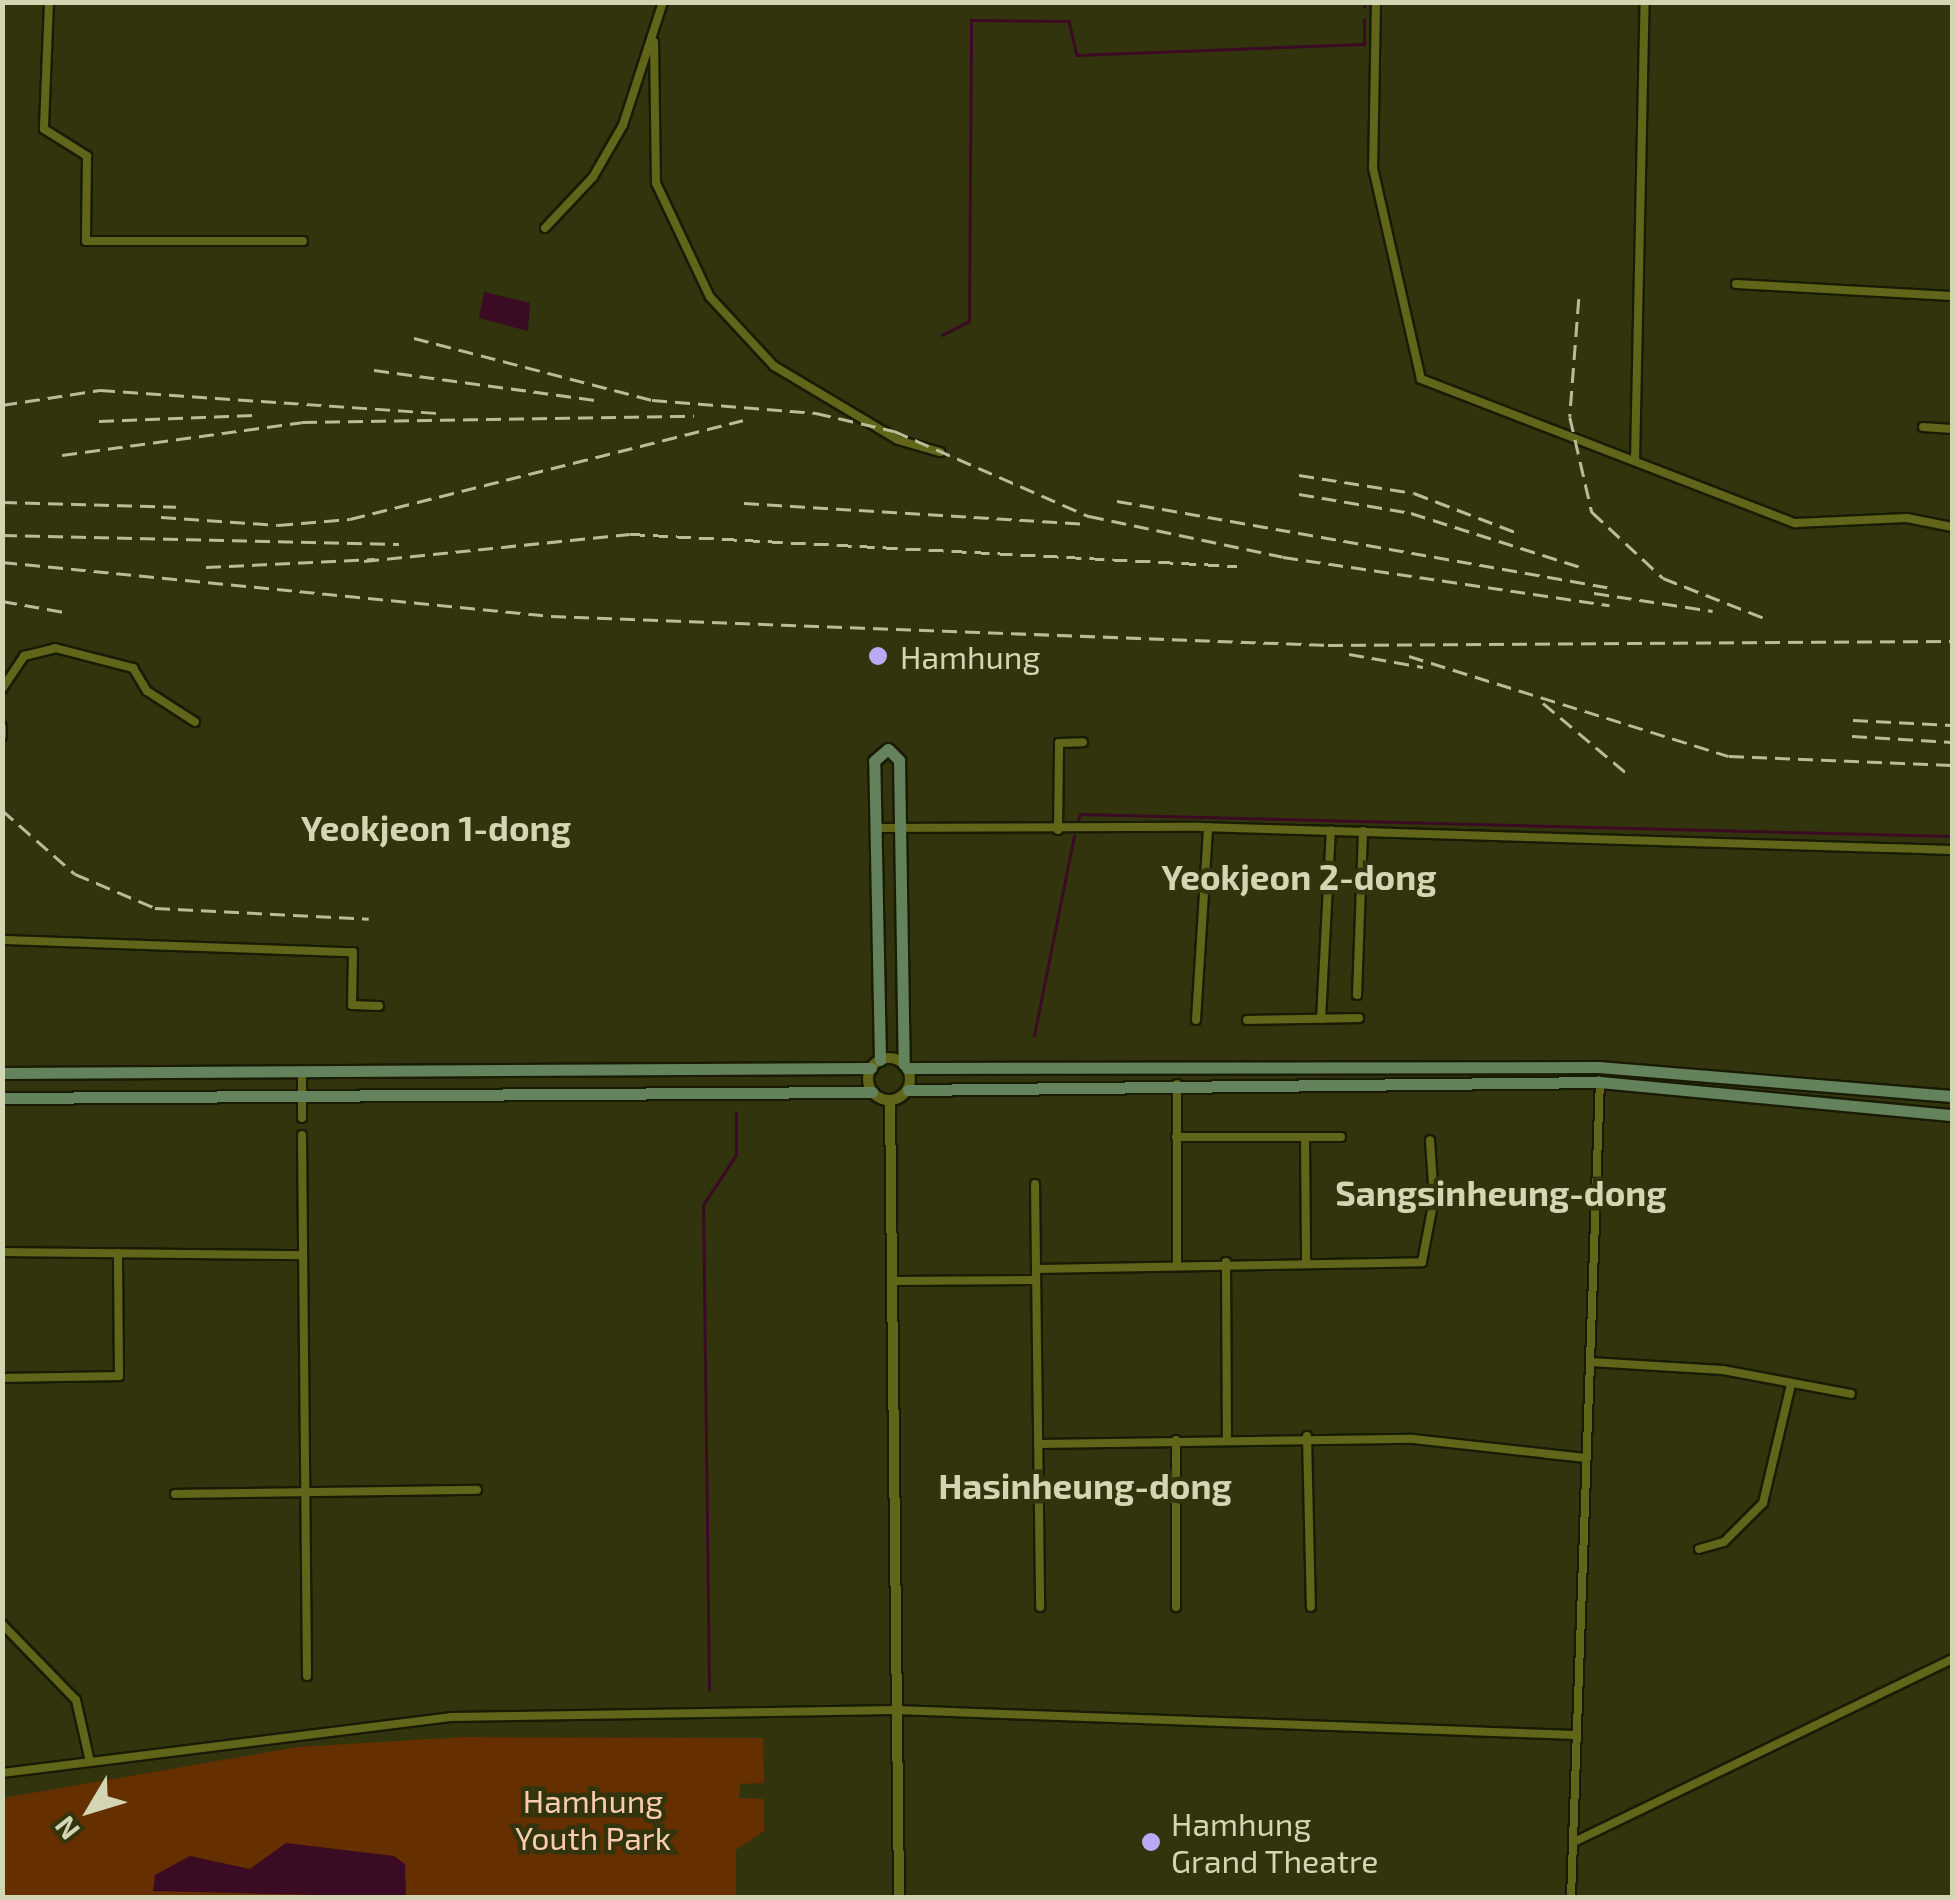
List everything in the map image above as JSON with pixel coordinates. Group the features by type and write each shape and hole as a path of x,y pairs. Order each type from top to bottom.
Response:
{"main road":[{"path":"2,1073 875,1064 874,762 888,750 899,760 906,1066 1598,1067 1952,1096"},
{"path":"908,1090 1600,1082 1952,1115"},
{"path":"2,1098 872,1092"}],"street":[{"path":"48,2 44,128 88,156 86,241 303,241"},
{"path":"545,228 607,156 654,42 663,2"},
{"path":"1376,2 1374,168 1421,379 1794,523 1908,518 1952,527"},
{"path":"1635,461 1645,2"},
{"path":"654,42 656,183 710,298 774,366 898,440 940,452"},
{"path":"1736,284 1952,296"},
{"path":"1923,427 1952,428"},
{"path":"2,688 24,656 55,648 132,668 147,692 195,722"},
{"path":"2,727 2,736"},
{"path":"1058,830 1059,743 1082,742"},
{"path":"1196,1020 1208,827"},
{"path":"875,828 1208,827 1952,850"},
{"path":"1321,1018 1331,830"},
{"path":"1357,995 1363,832"},
{"path":"2,940 353,952 352,1005 379,1006"},
{"path":"1247,1020 1359,1018"},
{"path":"875,1064 906,1066 908,1090 890,1100 872,1092 875,1064"},
{"path":"1571,1898 1598,1067"},
{"path":"302,1071 302,1118"},
{"path":"1177,1084 1177,1263"},
{"path":"890,1100 899,1898"},
{"path":"302,1135 308,1676"},
{"path":"1176,1137 1342,1137"},
{"path":"1305,1137 1306,1263"},
{"path":"1036,1269 1226,1262 1422,1262 1434,1199 1430,1140"},
{"path":"1035,1184 1040,1607"},
{"path":"2,1252 304,1254"},
{"path":"2,1378 118,1376 118,1253"},
{"path":"1226,1262 1227,1438"},
{"path":"891,1280 1036,1280"},
{"path":"1590,1362 1723,1370 1851,1394"},
{"path":"1699,1550 1724,1542 1763,1503 1792,1385"},
{"path":"1038,1444 1307,1436 1586,1458"},
{"path":"1307,1436 1311,1607"},
{"path":"1176,1440 1176,1606"},
{"path":"175,1494 477,1490"},
{"path":"2,1624 76,1700 90,1757"},
{"path":"1574,1842 1952,1659"},
{"path":"2,1772 90,1757 452,1717 896,1710 1575,1736"}],"green space":[{"name":"Hamhung Youth Park","path":"463,1737 763,1738 764,1783 740,1784 739,1798 764,1799 764,1831 736,1850 736,1897 3,1898 3,1798 298,1747"}],"shaded area":[{"path":"484,292 530,303 528,331 479,318"},
{"path":"286,1843 394,1856 405,1864 406,1897 153,1891 155,1875 190,1856 250,1869"}],"waterway":[{"path":"1364,2 1364,7"},
{"path":"942,335 969,321 971,20 1069,21 1077,55 1364,44 1364,20"},
{"path":"1077,823 1080,814 1952,836"},
{"path":"1034,1036 1074,836"},
{"path":"709,1690 703,1205 736,1155 736,1113"}],"railway":[{"path":"1579,299 1570,417 1592,512 1663,578 1769,620"},
{"path":"414,338 652,400 816,413 894,431 1089,516 1283,557 1609,605"},
{"path":"374,370 597,400"},
{"path":"2,405 100,390 439,413"},
{"path":"99,421 254,415"},
{"path":"62,455 302,422 694,416"},
{"path":"161,517 278,525 350,519 743,420"},
{"path":"1299,475 1414,493 1520,534"},
{"path":"1299,494 1411,513 1580,567"},
{"path":"1117,501 1611,588"},
{"path":"2,502 176,507"},
{"path":"744,503 1084,524"},
{"path":"364,561 630,534 1237,566"},
{"path":"2,535 399,544"},
{"path":"206,567 375,559"},
{"path":"2,562 551,616 1328,645 1952,641"},
{"path":"1594,593 1713,611"},
{"path":"2,601 64,612"},
{"path":"1349,654 1423,667"},
{"path":"1409,656 1729,756 1952,765"},
{"path":"1543,703 1630,776"},
{"path":"1853,720 1952,725"},
{"path":"1852,736 1952,742"},
{"path":"2,810 75,874 155,908 369,919"}],"place":[{"name":"Hamhung","path":"878,656"},
{"name":"Hamhung Grand Theatre","path":"1151,1842"}],"district":[{"name":"Yeokjeon 1-dong","path":"436,827"},
{"name":"Yeokjeon 2-dong","path":"1299,876"},
{"name":"Sangsinheung-dong","path":"1501,1192"},
{"name":"Hasinheung-dong","path":"1085,1485"}]}
